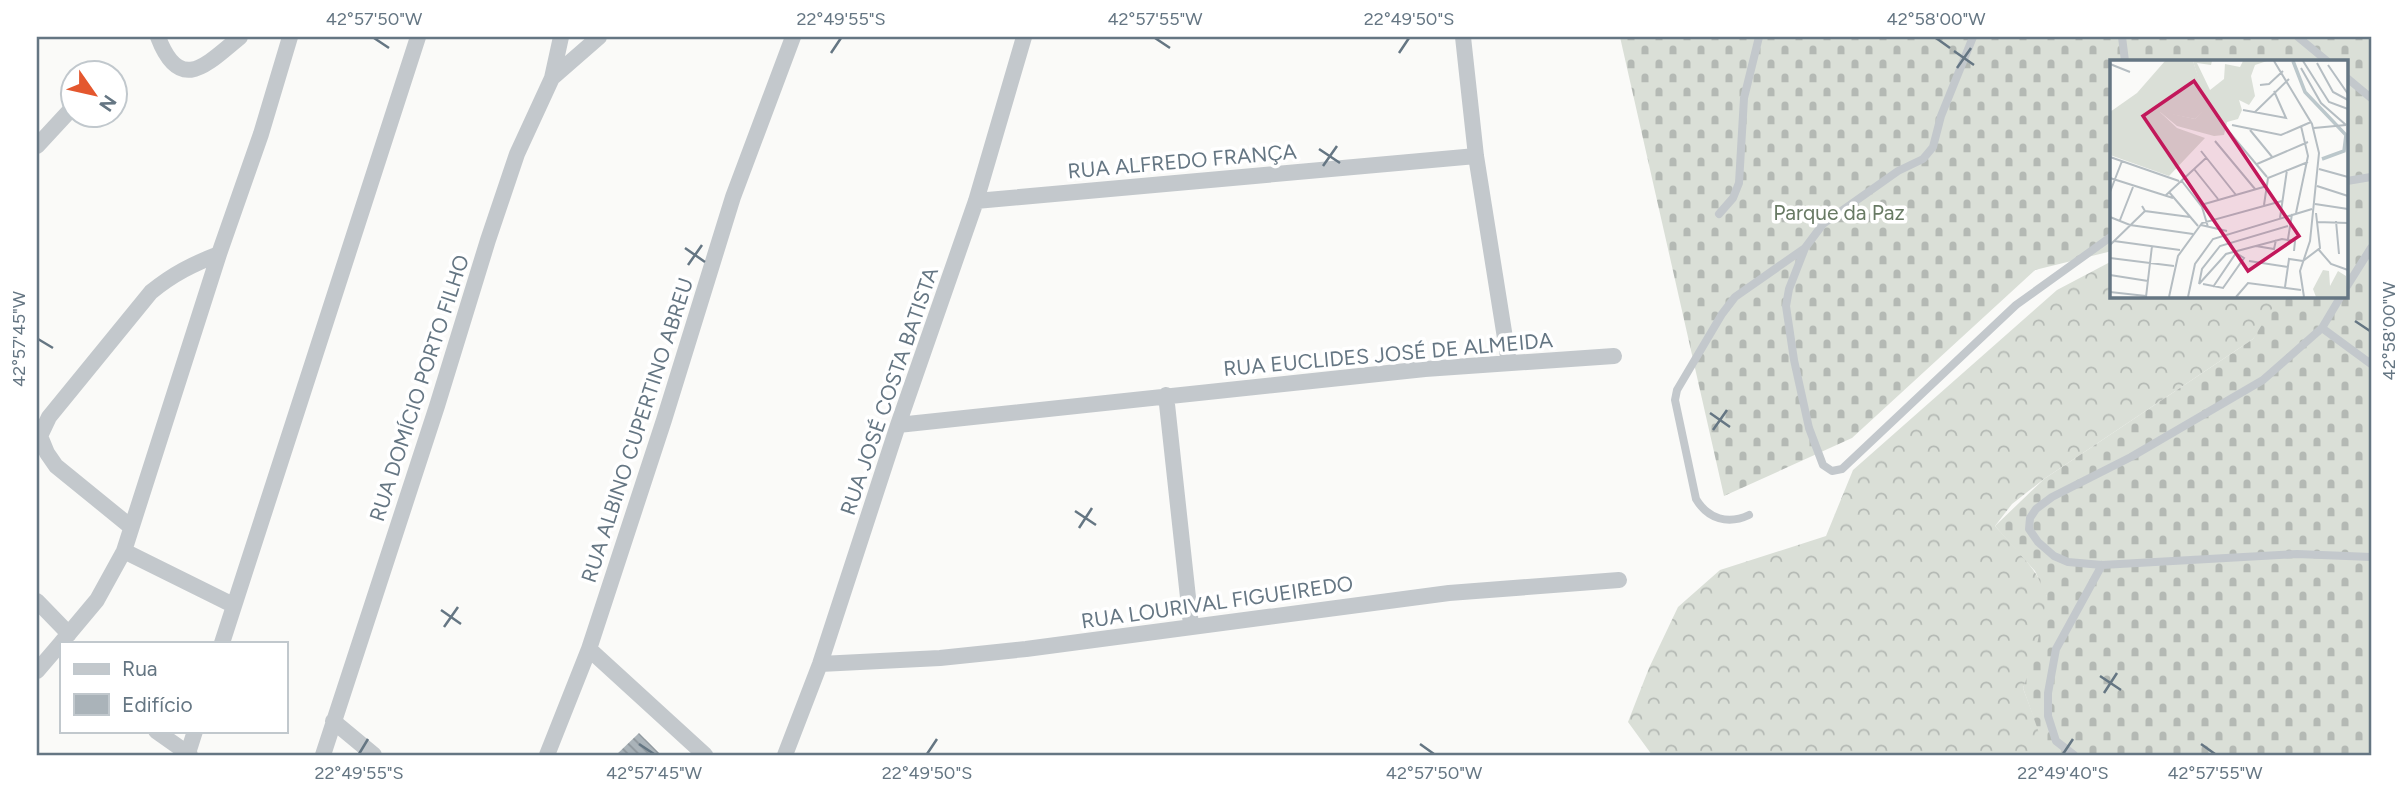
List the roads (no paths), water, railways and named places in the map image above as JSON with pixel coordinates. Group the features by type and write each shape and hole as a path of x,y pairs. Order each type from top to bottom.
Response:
{"street":[{"path":"158,37 165,55 176,66 190,71 206,64 240,37"},
{"path":"66,642 97,600 124,551 219,254 261,134 290,37"},
{"path":"222,642 418,37"},
{"name":"RUA DOMÍCIO PORTO FILHO","path":"323,755 433,419 488,240 517,154 552,78 561,37"},
{"path":"552,78 599,37"},
{"name":"RUA ALBINO CUPERTINO ABREU","path":"547,755 589,649 733,197 793,37"},
{"name":"RUA JOSÉ COSTA BATISTA","path":"785,755 820,664 898,425 976,201 1024,37"},
{"path":"1463,37 1476,156 1509,363"},
{"path":"37,146 60,121"},
{"name":"RUA ALFREDO FRANÇA","path":"976,201 1476,156"},
{"path":"131,527 56,466 40,436 49,417 151,292 188,266 219,254"},
{"name":"RUA EUCLIDES JOSÉ DE ALMEIDA","path":"898,425 1166,394 1425,369 1614,356"},
{"path":"1166,394 1191,625"},
{"path":"124,551 233,605"},
{"name":"RUA LOURIVAL FIGUEIREDO","path":"820,664 940,658 1026,649 1191,625 1449,593 1619,580"},
{"path":"37,601 60,646"},
{"path":"37,671 60,649"},
{"path":"589,649 705,755"},
{"path":"333,721 374,755"},
{"path":"157,732 189,754 195,732"}],"lane":[{"path":"1719,214 1733,198 1739,184 1744,98 1759,37"},
{"path":"1973,37 1941,116 1933,147 1923,159 1898,171 1823,224 1805,248 1789,289 1786,306 1794,360 1809,428 1823,465 1832,471 1842,469 2016,306 2110,237"},
{"path":"2122,37 2124,60"},
{"path":"2298,37 2326,60"},
{"path":"2348,79 2371,98"},
{"path":"2348,181 2371,177"},
{"path":"1749,515 1736,521 1718,518 1703,510 1696,499 1675,400 1677,390 1735,297 1805,248"},
{"path":"2348,284 2371,248"},
{"path":"2340,298 2322,328 2263,380 2131,457 2062,491 2036,509 2030,518 2029,528 2038,542 2054,556 2068,562 2102,565 2297,554 2371,557"},
{"path":"2322,328 2371,365"},
{"path":"2074,755 2056,741 2048,716 2048,693 2056,649 2102,565"}],"park label":[{"name":"Parque da Paz","path":"1839,212"}]}
